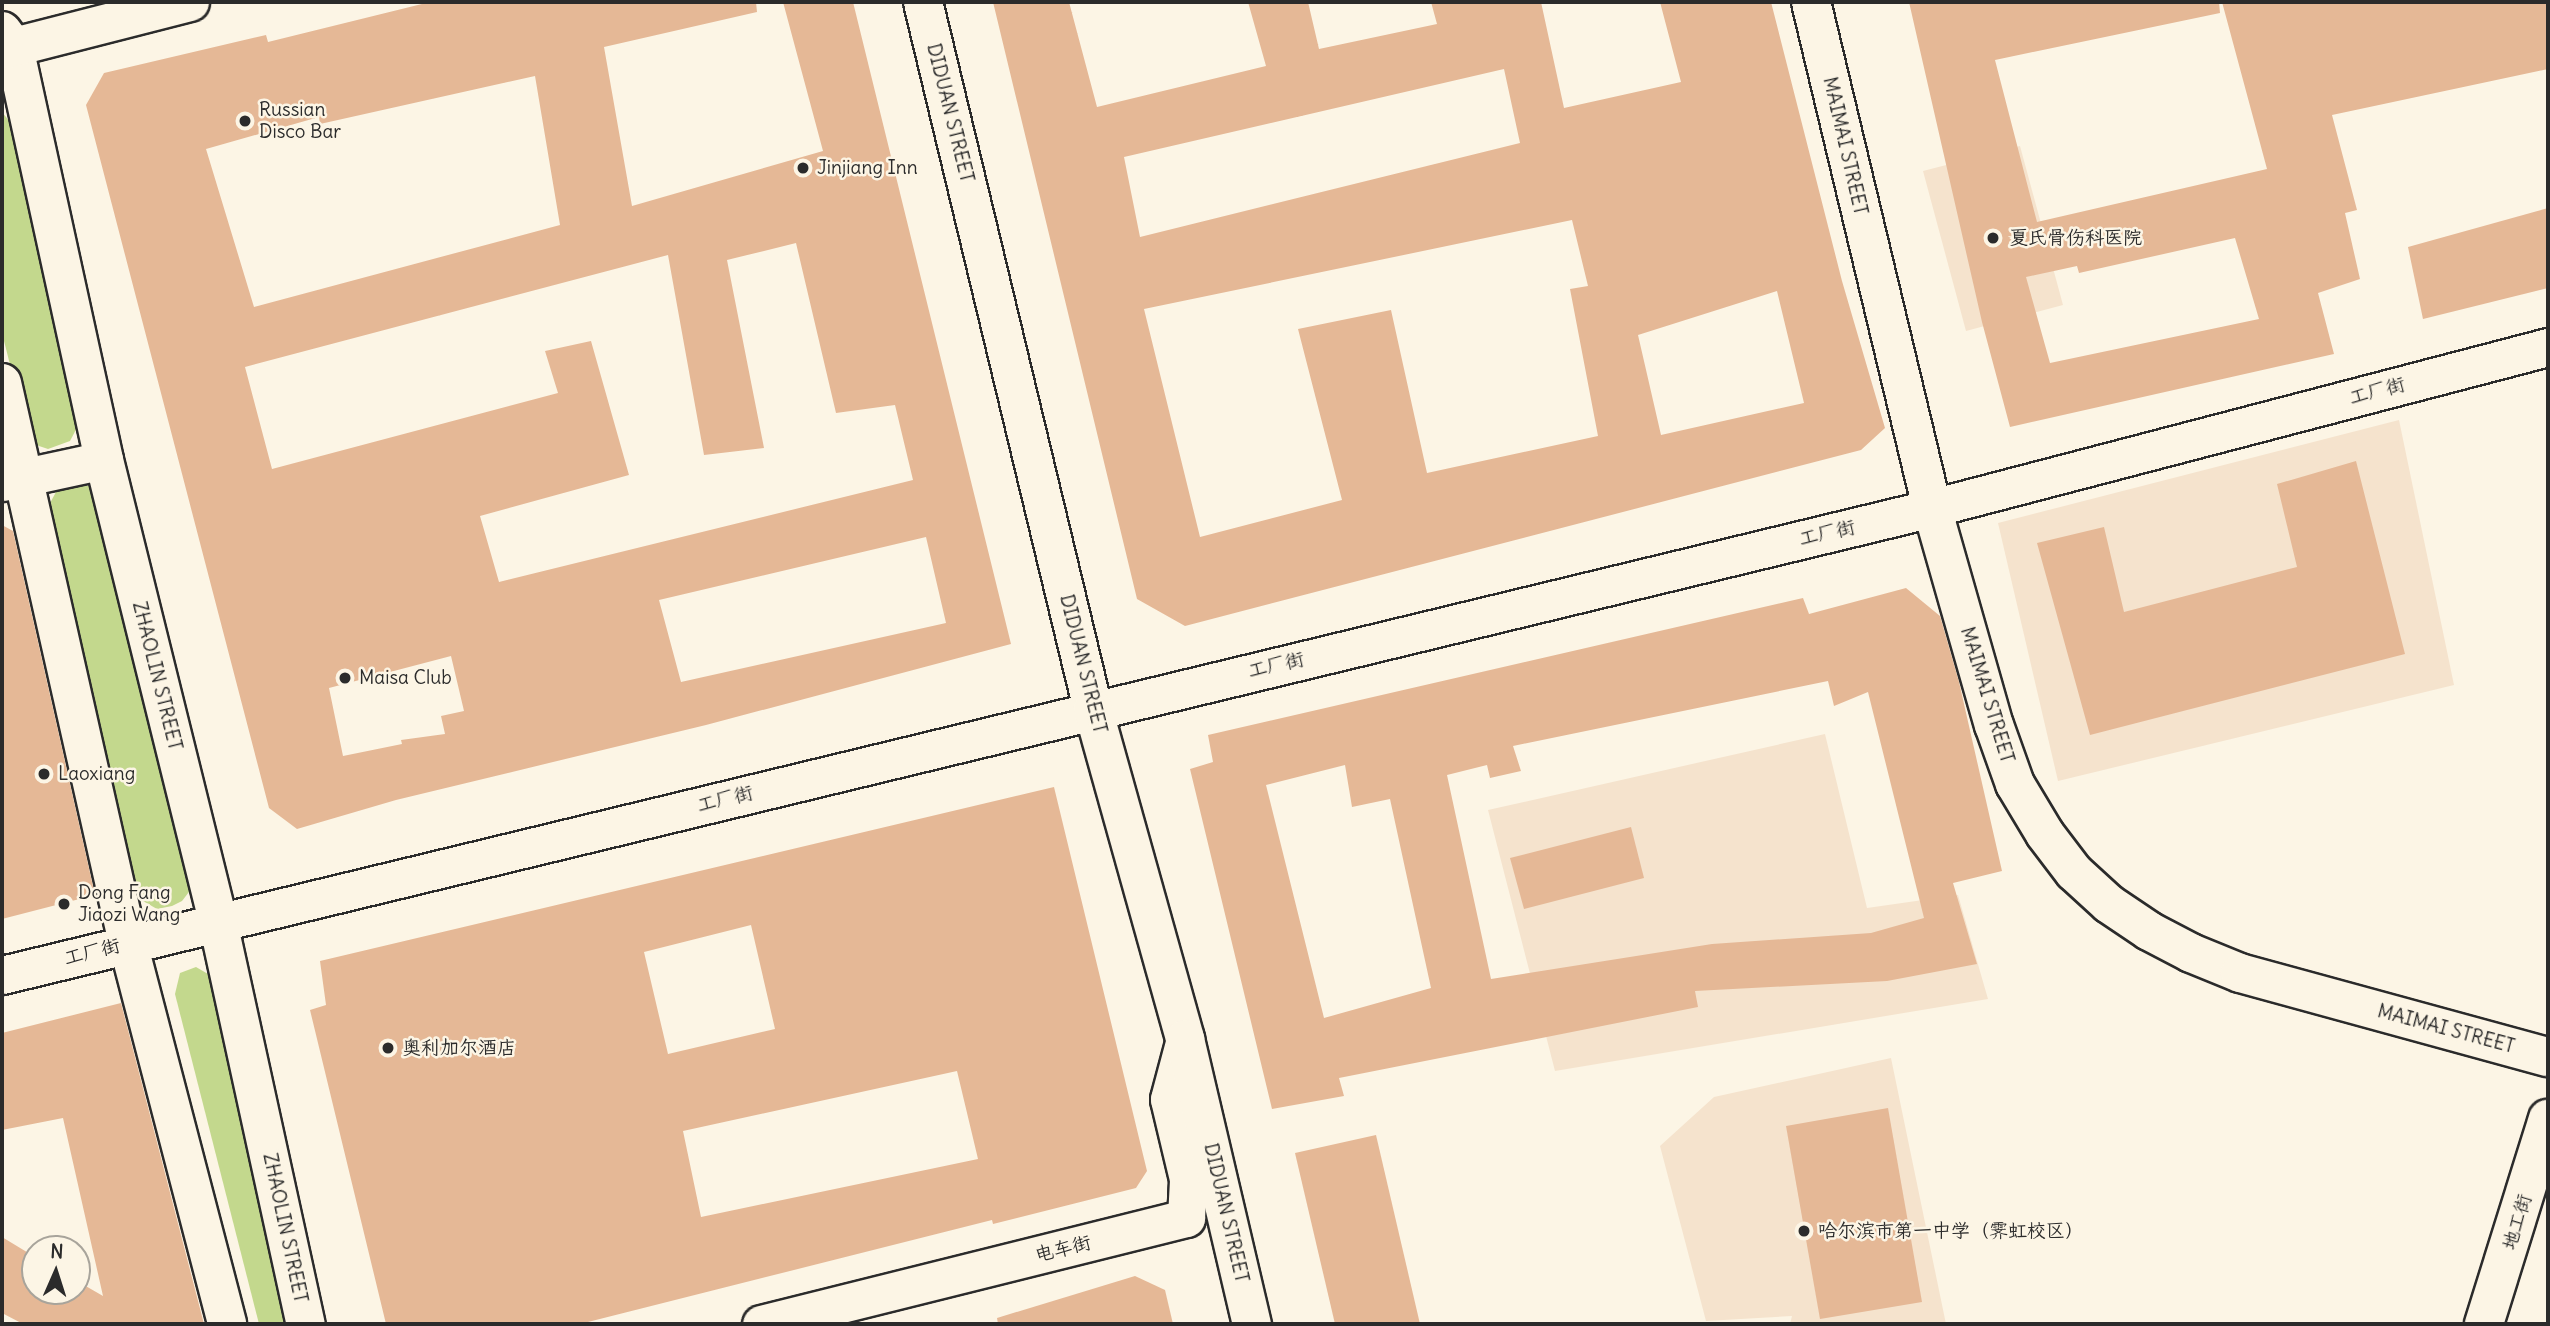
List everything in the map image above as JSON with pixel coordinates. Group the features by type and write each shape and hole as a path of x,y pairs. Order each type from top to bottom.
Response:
{"main road":[{"path":"6,43 190,2"},
{"name":"DIDUAN STREET","path":"923,2 1093,709 1185,1039 1252,1324"},
{"name":"MAIMAI STREET","path":"1811,2 1932,508 1994,725 2015,784 2045,834 2074,872 2109,904 2149,931 2240,974 2548,1057"},
{"name":"ZHAOLIN STREET","path":"6,43 104,460 218,922 306,1324"},
{"path":"2,383 12,480 227,1324"},
{"name":"地工街","path":"2484,1324 2548,1119"}],"street":[{"name":"工厂街","path":"2,975 1932,508 2548,346"},
{"path":"12,480 104,460"},
{"name":"电车街","path":"761,1324 1186,1218 1188,1179 1169,1099 1185,1039"}],"shaded area":[{"name":"夏氏骨伤科医院","path":"2020,146 2063,305 1966,331 1923,171"},
{"path":"2399,420 2454,685 2058,781 1998,523"},
{"path":"1825,734 1867,908 1958,895 1988,999 1555,1071 1488,810"},
{"name":"哈尔滨市第一中学（霁虹校区）","path":"1891,1058 1946,1324 1790,1324 1792,1316 1706,1321 1660,1146 1714,1097"}],"green space":[{"path":"2,112 14,127 81,420 70,441 48,449 36,445 28,436 2,333"},
{"path":"70,485 91,486 100,499 192,888 182,901 172,906 157,909 143,901 134,886 49,505 56,492"},
{"path":"196,967 208,974 216,986 296,1324 259,1324 175,994 180,973"}],"building":[{"path":"430,2 756,2 757,12 604,47 632,206 823,151 783,2 853,2 1011,644 706,725 396,800 297,829 269,808 86,105 104,73 266,35 268,42","holes":["535,76 560,225 254,307 206,149 319,117 320,124","796,243 836,413 895,405 913,480 499,582 480,516 629,475 591,341 545,351 558,393 272,469 245,367 668,255 704,455 764,448 727,260","926,537 946,623 681,682 659,600","451,656 464,711 441,716 445,734 401,740 402,744 343,756 329,688"]},
{"path":"993,2 1069,2 1097,107 1266,66 1248,2 1308,2 1319,49 1437,24 1431,2 1541,2 1564,108 1681,82 1660,2 1771,2 1842,281 1885,428 1861,450 1185,626 1137,599","holes":["1504,69 1520,143 1140,237 1124,157","1572,220 1588,286 1570,289 1598,436 1427,473 1391,310 1298,329 1342,500 1200,537 1144,309","1777,291 1804,403 1661,435 1638,335"]},
{"path":"1909,2 2219,2 2220,13 1995,60 2037,222 2267,169 2222,2 2548,2 2548,69 2332,115 2357,210 2345,213 2360,279 2318,293 2334,354 2010,427 1982,322","holes":["2235,238 2259,319 2050,363 2026,277 2077,266 2079,273"]},
{"path":"2548,208 2548,288 2423,319 2408,247"},
{"path":"2356,461 2405,654 2090,735 2037,543 2104,527 2124,612 2297,567 2277,484"},
{"path":"2,525 13,531 95,895 2,919"},
{"path":"1906,588 1940,616 1959,682 2002,871 1953,883 1977,964 1887,981 1695,991 1698,1007 1339,1078 1344,1096 1272,1109 1190,769 1213,762 1208,735 1803,598 1809,614","holes":["1828,681 1834,706 1868,692 1924,918 1871,933 1712,944 1491,979 1447,775 1487,765 1490,778 1521,771 1513,746","1345,765 1352,807 1390,799 1431,988 1324,1018 1266,785"]},
{"path":"1054,787 1147,1171 1136,1188 993,1224 992,1220 580,1324 386,1324 310,1010 326,1005 320,961","holes":["751,925 775,1029 668,1054 644,952","957,1071 978,1159 701,1217 683,1131"]},
{"path":"1631,827 1644,878 1524,909 1510,858"},
{"path":"121,1003 204,1324 23,1324 2,1313 2,1237 21,1249 21,1305 91,1305 91,1289 103,1296 63,1118 2,1130 2,1033"},
{"path":"1888,1108 1922,1302 1820,1319 1786,1126"},
{"path":"1376,1135 1420,1324 1335,1324 1295,1153"},
{"path":"1135,1276 1165,1290 1173,1324 998,1324 997,1318"}],"place":[{"name":"Russian Disco Bar","path":"245,121"},
{"name":"Jinjiang Inn","path":"803,168"},
{"name":"夏氏骨伤科医院","path":"1993,238"},
{"name":"Maisa Club","path":"345,678"},
{"name":"Laoxiang","path":"44,774"},
{"name":"Dong Fang Jiaozi Wang","path":"64,904"},
{"name":"奥利加尔酒店","path":"388,1048"},
{"name":"哈尔滨市第一中学（霁虹校区）","path":"1804,1231"}]}
